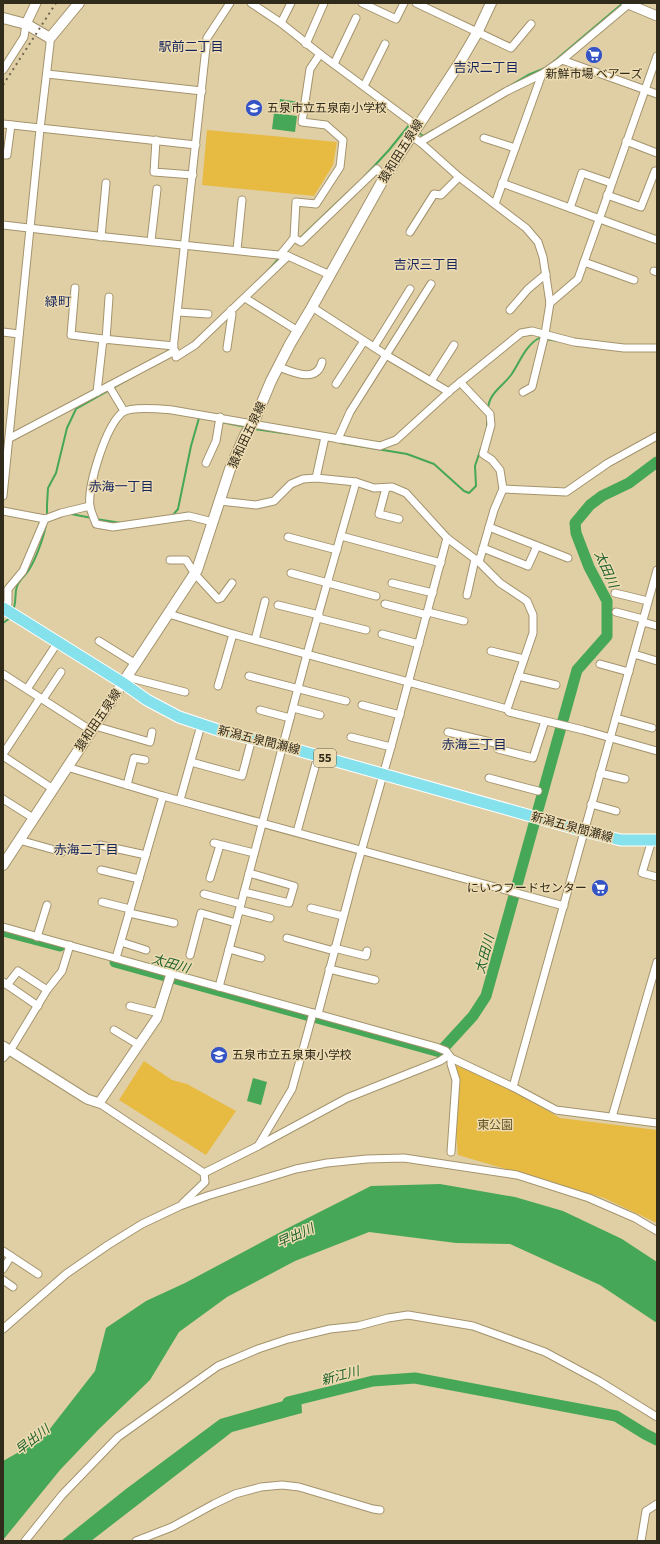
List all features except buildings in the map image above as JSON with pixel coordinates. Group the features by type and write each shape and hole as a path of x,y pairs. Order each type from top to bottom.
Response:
{"main road":[{"path":"3,18 26,24 50,38 79,3"},
{"name":"猿和田五泉線","path":"3,865 195,574 204,551 230,469 246,433 253,424 279,367 384,178 477,33 491,3"},
{"name":"新潟五泉間瀬線","path":"3,609 125,680 147,700 179,717 201,725 283,746 584,831 621,840 654,840"}],"street":[{"path":"3,70 24,37 26,24 36,3"},
{"path":"230,3 207,38 174,348 176,357 195,345 244,298 284,255 294,238 296,202 316,204 340,167 343,140 326,125 302,122 310,69 320,54"},
{"path":"251,3 281,23 306,44 417,126"},
{"path":"281,23 291,3"},
{"path":"306,44 324,3"},
{"path":"362,3 396,20 404,3"},
{"path":"416,3 511,48 531,24"},
{"path":"420,142 507,92 542,74 562,60 629,3 657,16"},
{"path":"334,64 356,18"},
{"path":"3,496 6,436 19,334 50,38"},
{"path":"364,86 385,44"},
{"path":"550,303 578,279 657,56"},
{"path":"562,60 657,94"},
{"path":"47,74 202,91"},
{"path":"495,204 542,74"},
{"path":"3,124 196,145"},
{"path":"3,155 8,155 12,125"},
{"path":"410,136 420,142 459,177 526,228 538,242 546,274 550,303 545,334 532,387 523,392"},
{"path":"484,138 515,148"},
{"path":"156,140 154,172 193,175"},
{"path":"626,141 657,153"},
{"path":"294,238 301,242 376,169 384,178"},
{"path":"608,195 641,207 655,171 657,171"},
{"path":"570,208 582,173 612,183"},
{"path":"410,232 434,194 441,195 459,177"},
{"path":"101,236 106,183"},
{"path":"502,183 657,240"},
{"path":"151,241 157,189"},
{"path":"236,250 242,200"},
{"path":"3,225 284,255 330,274"},
{"path":"584,262 634,280"},
{"path":"510,310 528,288 546,274"},
{"path":"338,439 350,412 431,284"},
{"path":"75,288 71,335 174,348"},
{"path":"374,347 410,289"},
{"path":"97,392 109,297"},
{"path":"244,298 298,331"},
{"path":"312,307 386,355 449,392"},
{"path":"227,348 232,314 230,310"},
{"path":"178,312 208,314"},
{"path":"213,522 189,516 113,527 96,524 90,506 91,489 106,438 113,424 124,411 143,408 172,410 220,417 380,446 396,440 460,382 521,334 532,331 574,342 603,346 624,348 657,348"},
{"path":"3,332 19,334"},
{"path":"336,384 364,341"},
{"path":"431,381 454,345"},
{"path":"6,436 109,386 174,348"},
{"path":"279,367 299,375 308,375 317,371 321,367 322,362"},
{"path":"460,382 488,411 491,425 483,454 492,460 500,470 503,489 483,548 477,561 467,595"},
{"path":"109,386 124,411"},
{"path":"206,463 216,441 220,417"},
{"path":"503,489 566,492 608,463 657,436"},
{"path":"316,478 325,437"},
{"path":"220,501 256,505 274,501 291,484 303,479 316,478 356,482 374,488 392,487 406,493 447,538 477,561 500,583 527,601 533,615 533,633 507,709"},
{"path":"219,987 290,718 356,482"},
{"path":"386,488 378,514 399,519"},
{"path":"3,512 45,519 61,513 90,506"},
{"path":"3,609 8,603 5,588 23,571 45,519"},
{"path":"489,527 568,558"},
{"path":"341,536 441,563"},
{"path":"288,537 337,550"},
{"path":"258,1146 292,1089 329,969 400,715 447,538"},
{"path":"483,548 528,566 537,546"},
{"path":"170,560 186,560 195,574 218,599 221,598 232,583"},
{"path":"513,1087 657,570"},
{"path":"290,573 376,596"},
{"path":"392,583 433,593"},
{"path":"615,594 648,601"},
{"path":"255,640 265,601"},
{"path":"385,604 464,621"},
{"path":"278,605 366,630"},
{"path":"616,612 657,626"},
{"path":"169,614 233,634 507,709 509,712 657,751"},
{"path":"218,686 233,634"},
{"path":"382,634 419,644"},
{"path":"98,641 136,664"},
{"path":"27,689 58,642"},
{"path":"491,651 524,659"},
{"path":"634,654 657,661"},
{"path":"600,664 629,672"},
{"path":"53,789 3,755 61,672"},
{"path":"3,674 93,728 150,742 152,732"},
{"path":"249,676 346,701"},
{"path":"518,676 556,685"},
{"path":"125,680 185,692"},
{"path":"362,705 400,715"},
{"path":"293,708 320,715"},
{"path":"260,710 290,718"},
{"path":"616,718 652,728"},
{"path":"448,732 533,758 545,721"},
{"path":"180,800 201,725"},
{"path":"191,762 242,776 252,738"},
{"path":"351,738 391,747"},
{"path":"297,832 318,756"},
{"path":"127,785 134,758 145,760"},
{"path":"67,767 163,796 263,822 564,906"},
{"path":"600,773 625,779"},
{"path":"489,778 538,791"},
{"path":"116,958 163,796"},
{"path":"3,799 33,818"},
{"path":"591,804 616,811"},
{"path":"19,840 62,852"},
{"path":"654,840 642,873 657,877"},
{"path":"210,878 217,844 254,853"},
{"path":"100,845 146,856"},
{"path":"101,870 139,879"},
{"path":"244,892 289,903 294,886 249,873"},
{"path":"204,894 270,918"},
{"path":"102,902 174,923"},
{"path":"37,937 47,905"},
{"path":"311,908 343,916"},
{"path":"190,955 201,914 236,923"},
{"path":"3,926 37,937 116,958 170,976 219,987 314,1015 430,1045 446,1051 450,1057 456,1080 451,1152"},
{"path":"287,938 366,956 367,951"},
{"path":"121,942 146,950"},
{"path":"3,1058 6,1048 62,971 69,953 70,945"},
{"path":"229,949 261,958"},
{"path":"612,1117 657,962"},
{"path":"329,969 376,980"},
{"path":"38,1006 5,983 18,971 47,990"},
{"path":"99,1103 157,1018 170,976"},
{"path":"130,1006 159,1013"},
{"path":"114,1030 139,1045"},
{"path":"6,1048 87,1099 99,1103 204,1173 205,1182 180,1206"},
{"path":"204,1173 347,1098 450,1057 513,1087 556,1110 657,1123"},
{"path":"3,1329 66,1274 142,1224 180,1206 233,1187 296,1169 327,1163 367,1159 404,1158 517,1175 589,1198 635,1218 657,1231"},
{"path":"3,1251 38,1274"},
{"path":"3,1269 11,1256"},
{"path":"3,1280 13,1287"},
{"path":"25,1541 62,1495 118,1437 218,1366 258,1349 288,1339 330,1329 358,1326 388,1318 413,1316 473,1326 545,1352 599,1381 657,1417"},
{"path":"136,1541 172,1527 235,1494 261,1487 282,1485 299,1487 380,1510"},
{"path":"641,1541 646,1511 657,1504"}],"green space":[{"path":"207,130 337,142 333,165 314,196 202,185"},
{"path":"144,1061 172,1080 187,1084 236,1111 206,1155 119,1100"},
{"name":"東公園","path":"453,1064 513,1090 560,1118 657,1130 657,1223 604,1198 458,1155 455,1123"}],"water":[{"path":"280,99 299,102 298,112 279,110"},
{"path":"274,113 297,116 295,132 272,129"},
{"path":"253,1078 267,1082 261,1105 247,1101"},
{"name":"早出川","path":"440,1184 515,1197 563,1211 622,1239 657,1262 657,1323 600,1285 510,1244 456,1243 369,1232 295,1261 227,1297 179,1332 150,1380 99,1429 60,1470 3,1540 3,1461 42,1439 95,1371 106,1328 146,1301 185,1283 371,1186"},
{"path":"301,1396 302,1413 232,1432 91,1541 61,1541 126,1489 220,1419"}],"waterway":[{"path":"552,63 623,3"},
{"path":"506,88 528,75 545,68"},
{"path":"364,177 410,124 411,125"},
{"path":"418,132 423,136 433,130"},
{"path":"299,239 347,193"},
{"path":"267,272 280,257"},
{"path":"488,409 493,394 511,375 523,355 534,341 539,338 558,341"},
{"path":"622,351 632,351"},
{"path":"47,516 48,488 56,473 67,428 76,409 129,379"},
{"path":"487,417 487,428"},
{"path":"173,515 178,509 191,446 199,418 201,418"},
{"path":"221,422 246,427"},
{"path":"254,429 290,434"},
{"path":"341,443 407,454 434,464 464,491 469,493 476,486 475,466 481,448"},
{"name":"太田川","path":"115,962 440,1052 473,1016 486,996 577,670 607,636 607,601 589,567 576,533 575,523 590,505 602,496 629,483 657,462"},
{"path":"71,514 92,518"},
{"path":"96,519 121,523"},
{"path":"13,610 17,586 35,559 42,541 46,524"},
{"path":"3,623 10,618"},
{"name":"太田川","path":"3,931 60,946"},
{"name":"新江川","path":"288,1402 373,1381 415,1378 616,1416 657,1440"}],"railway":[{"path":"3,85 56,3"}],"place":[{"name":"新鮮市場 ベアーズ","path":"594,55"},
{"name":"五泉市立五泉南小学校","path":"254,108"},
{"name":"にいつフードセンター","path":"600,888"},
{"name":"五泉市立五泉東小学校","path":"219,1055"}],"district":[{"name":"駅前二丁目","path":"191,46"},
{"name":"吉沢二丁目","path":"486,67"},
{"name":"吉沢三丁目","path":"426,264"},
{"name":"緑町","path":"58,301"},
{"name":"赤海一丁目","path":"121,486"},
{"name":"赤海三丁目","path":"474,744"},
{"name":"赤海二丁目","path":"86,849"}]}
